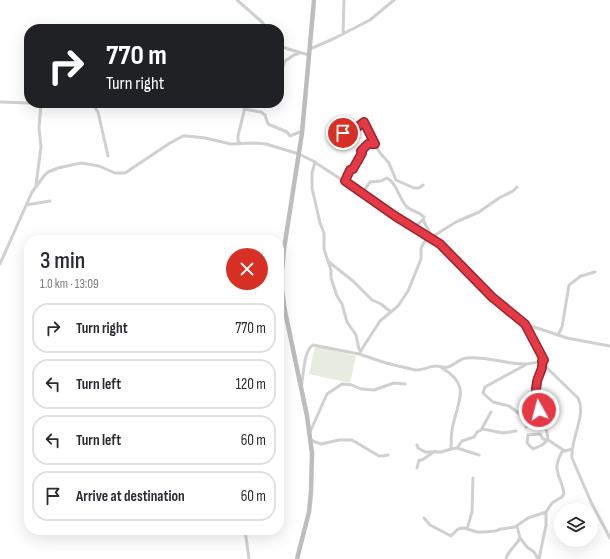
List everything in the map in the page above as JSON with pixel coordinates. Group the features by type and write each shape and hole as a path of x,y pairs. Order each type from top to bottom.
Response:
{"main road":[{"path":"284,249 302,131 314,0"},
{"path":"284,300 310,432 312,472 311,492 304,534 296,559"}],"street":[{"path":"237,0 263,24"},
{"path":"343,34 344,0"},
{"path":"310,49 370,20 394,0"},
{"path":"284,46 309,55"},
{"path":"284,64 285,61 294,55 300,53"},
{"path":"0,102 24,103"},
{"path":"36,186 41,147 39,128 41,108"},
{"path":"96,108 98,112 108,156"},
{"path":"240,143 238,141 238,136 244,109 261,112 268,124 287,132 290,136 302,131"},
{"path":"339,132 348,133 364,122 380,153 389,163 396,180 408,184 414,188 419,188 423,185"},
{"path":"0,264 26,205 36,186 48,172 76,164 99,166 115,173 127,172 131,168 183,136 205,138 231,144 266,144 298,154 315,162 430,237 448,251 492,297 525,324 558,336 581,342 610,346"},
{"path":"345,181 350,170 353,169 362,153 361,151 368,144 375,144"},
{"path":"315,162 312,173 312,188 320,223 324,232 324,249 329,262 331,278 337,296 342,304 347,322 356,335 360,352"},
{"path":"362,193 370,182 381,181 387,178 390,179 407,207 421,213 424,217 423,220 430,237"},
{"path":"360,352 380,321 398,306 408,290 420,259 423,244 430,237 456,222 468,218 484,209 517,187"},
{"path":"26,205 50,201"},
{"path":"414,227 423,220"},
{"path":"329,262 353,281 372,300 381,304 391,312"},
{"path":"558,336 562,327 569,285 581,276 595,272"},
{"path":"525,324 550,372 578,398 580,403 579,418 572,449 572,458 591,502 610,538"},
{"path":"301,388 306,357 311,346 316,345 360,352 386,363 419,371 435,366 449,366 462,359 470,358 490,359 513,363 528,363 543,360"},
{"path":"526,427 541,416 536,399 537,381 542,370 543,360"},
{"path":"520,414 509,406 493,402 483,393 486,387 528,363"},
{"path":"441,367 449,372 459,384 461,395 452,427 451,449"},
{"path":"310,432 327,394 342,384 352,385 361,389 374,390 394,383 405,384"},
{"path":"481,430 491,412"},
{"path":"545,425 548,440"},
{"path":"457,448 462,441 474,437 477,432 487,428 503,432 516,431"},
{"path":"548,440 542,445 533,449 527,443 528,435 540,434 543,439 548,440 565,451"},
{"path":"310,440 321,444 339,440 352,440 379,456 388,455"},
{"path":"417,445 422,451 441,452 457,448 479,455"},
{"path":"538,559 546,525 546,512 552,503 563,495 564,491 556,469 557,462 562,452 572,449"},
{"path":"416,468 418,460 422,460 435,451"},
{"path":"467,529 472,512 473,478"},
{"path":"424,518 430,525 451,536 458,529 464,528 483,532 517,526 528,518 546,512"},
{"path":"517,526 520,538 527,547 534,552 538,559"},
{"path":"246,535 249,559"},
{"path":"506,559 508,553 517,544 520,538"}],"shaded area":[{"path":"315,346 356,356 350,383 309,374"}],"route":[{"path":"343,133 352,131 364,122 375,144 368,144 361,151 362,153 353,169 350,170 345,181 395,216 432,237 448,251 492,297 525,324 544,360 542,361 542,370 536,384 536,399 539,410"}]}
